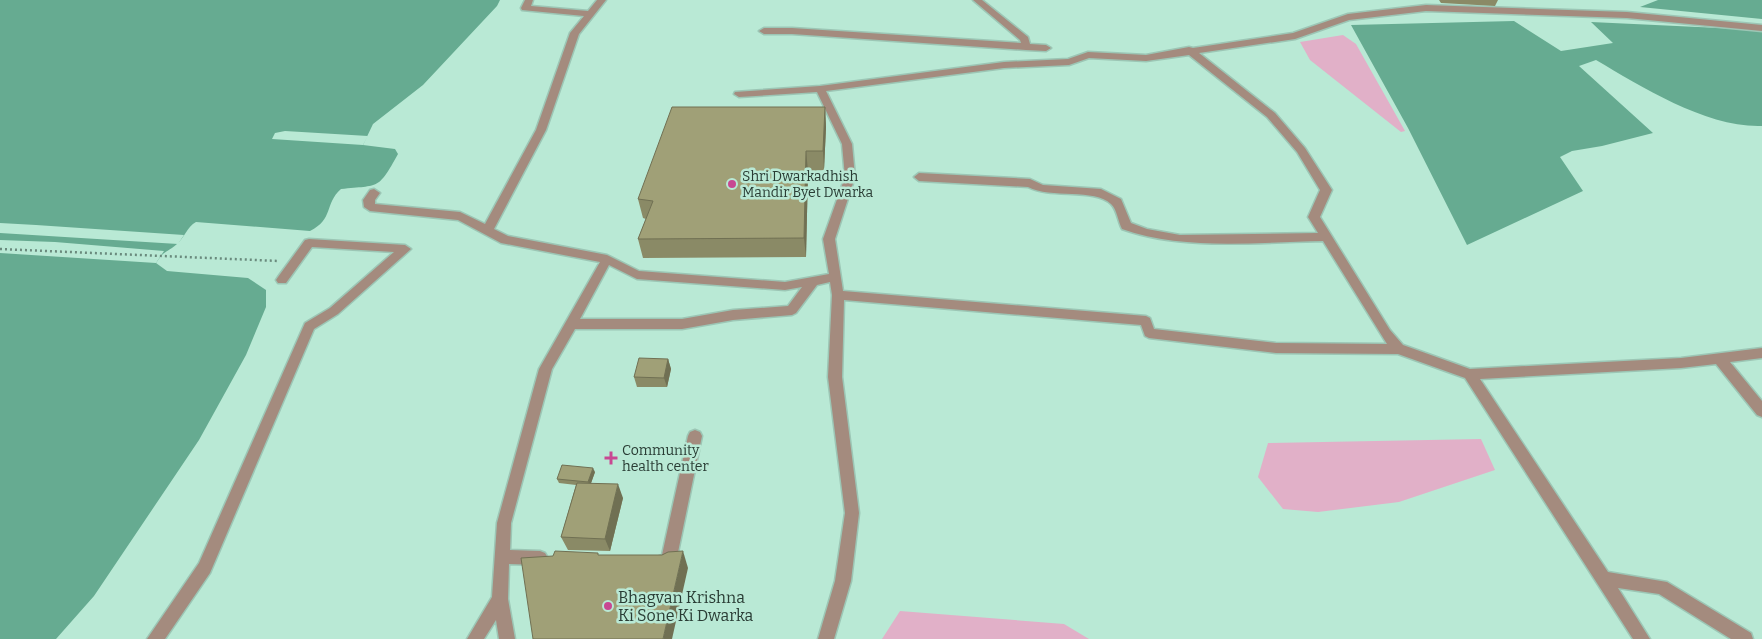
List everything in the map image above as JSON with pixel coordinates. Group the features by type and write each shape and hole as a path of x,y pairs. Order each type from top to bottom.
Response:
{"street":[{"path":"529,0 525,8 590,14"},
{"path":"487,231 541,130 575,33 602,0"},
{"path":"977,0 1025,39 1026,46"},
{"path":"739,94 820,89 1004,65 1070,62 1088,55 1146,58 1189,50 1295,36 1348,17 1423,4 1626,15 1762,28"},
{"path":"764,31 792,31 1046,48"},
{"path":"1189,50 1271,116 1301,150 1326,190 1314,217 1386,333 1398,349"},
{"path":"820,89 847,144 850,177 829,239 838,295 835,377 852,513 843,581 826,639"},
{"path":"919,177 1030,183 1041,189 1101,193 1117,202 1126,226 1145,234 1180,238 1326,237"},
{"path":"374,193 369,200 370,207 460,216 505,240 607,259 637,275 785,286 834,277"},
{"path":"156,639 206,568 309,326 334,311 406,249 309,242 282,280"},
{"path":"507,639 500,599 504,523 546,369 607,259"},
{"path":"571,324 682,324 733,315 792,310 814,281"},
{"path":"838,295 1146,322 1149,333 1276,348 1398,349 1470,374 1681,364 1762,353"},
{"path":"1719,358 1762,411"},
{"path":"1470,374 1642,639"},
{"path":"649,562 668,562 695,436"},
{"path":"502,557 551,558"},
{"path":"1603,579 1662,587 1745,639"},
{"path":"475,639 500,599"}],"path":[{"path":"0,249 296,261"}],"shaded area":[{"path":"0,0 500,0 497,6 423,85 373,124 363,145 395,149 398,154 386,174 377,184 341,189 332,200 323,221 310,231 196,222 177,244 164,253 156,263 167,271 248,278 266,290 266,307 246,355 199,440 94,596 56,639 0,639"},
{"path":"1658,0 1762,0 1762,19 1640,7"},
{"path":"1514,21 1561,51 1613,43 1591,22 1762,30 1762,126 1741,125 1697,113 1654,93 1596,60 1579,66 1653,133 1602,146 1572,151 1560,157 1583,191 1467,245 1408,128 1351,25"},
{"path":"1343,35 1356,44 1405,131 1401,132 1310,60 1300,42"},
{"path":"1481,439 1495,470 1399,502 1318,512 1283,509 1258,477 1268,443"},
{"path":"900,611 1064,624 1089,639 882,639"}],"pier":[{"path":"285,131 368,136 363,145 272,139 275,133"},
{"path":"0,223 184,235 178,244 0,233"},
{"path":"0,240 55,242 164,251 156,263 0,253"}],"building":[{"name":"Shri Dwarkadhish Mandir Byet Dwarka","path":"672,107 825,107 823,151 806,151 804,238 638,239 653,201 638,199"},
{"path":"639,358 668,359 664,378 634,377"},
{"path":"562,465 593,468 588,482 557,479"},
{"path":"577,483 618,484 605,539 561,537"},
{"name":"Bhagvan Krishna Ki Sone Ki Dwarka","path":"555,551 598,553 598,555 662,555 668,552 683,551 663,639 533,639 521,558 553,556"}],"place":[{"name":"Shri Dwarkadhish Mandir Byet Dwarka","path":"732,184"},
{"name":"Community health center","path":"611,458"},
{"name":"Bhagvan Krishna Ki Sone Ki Dwarka","path":"608,606"}]}
